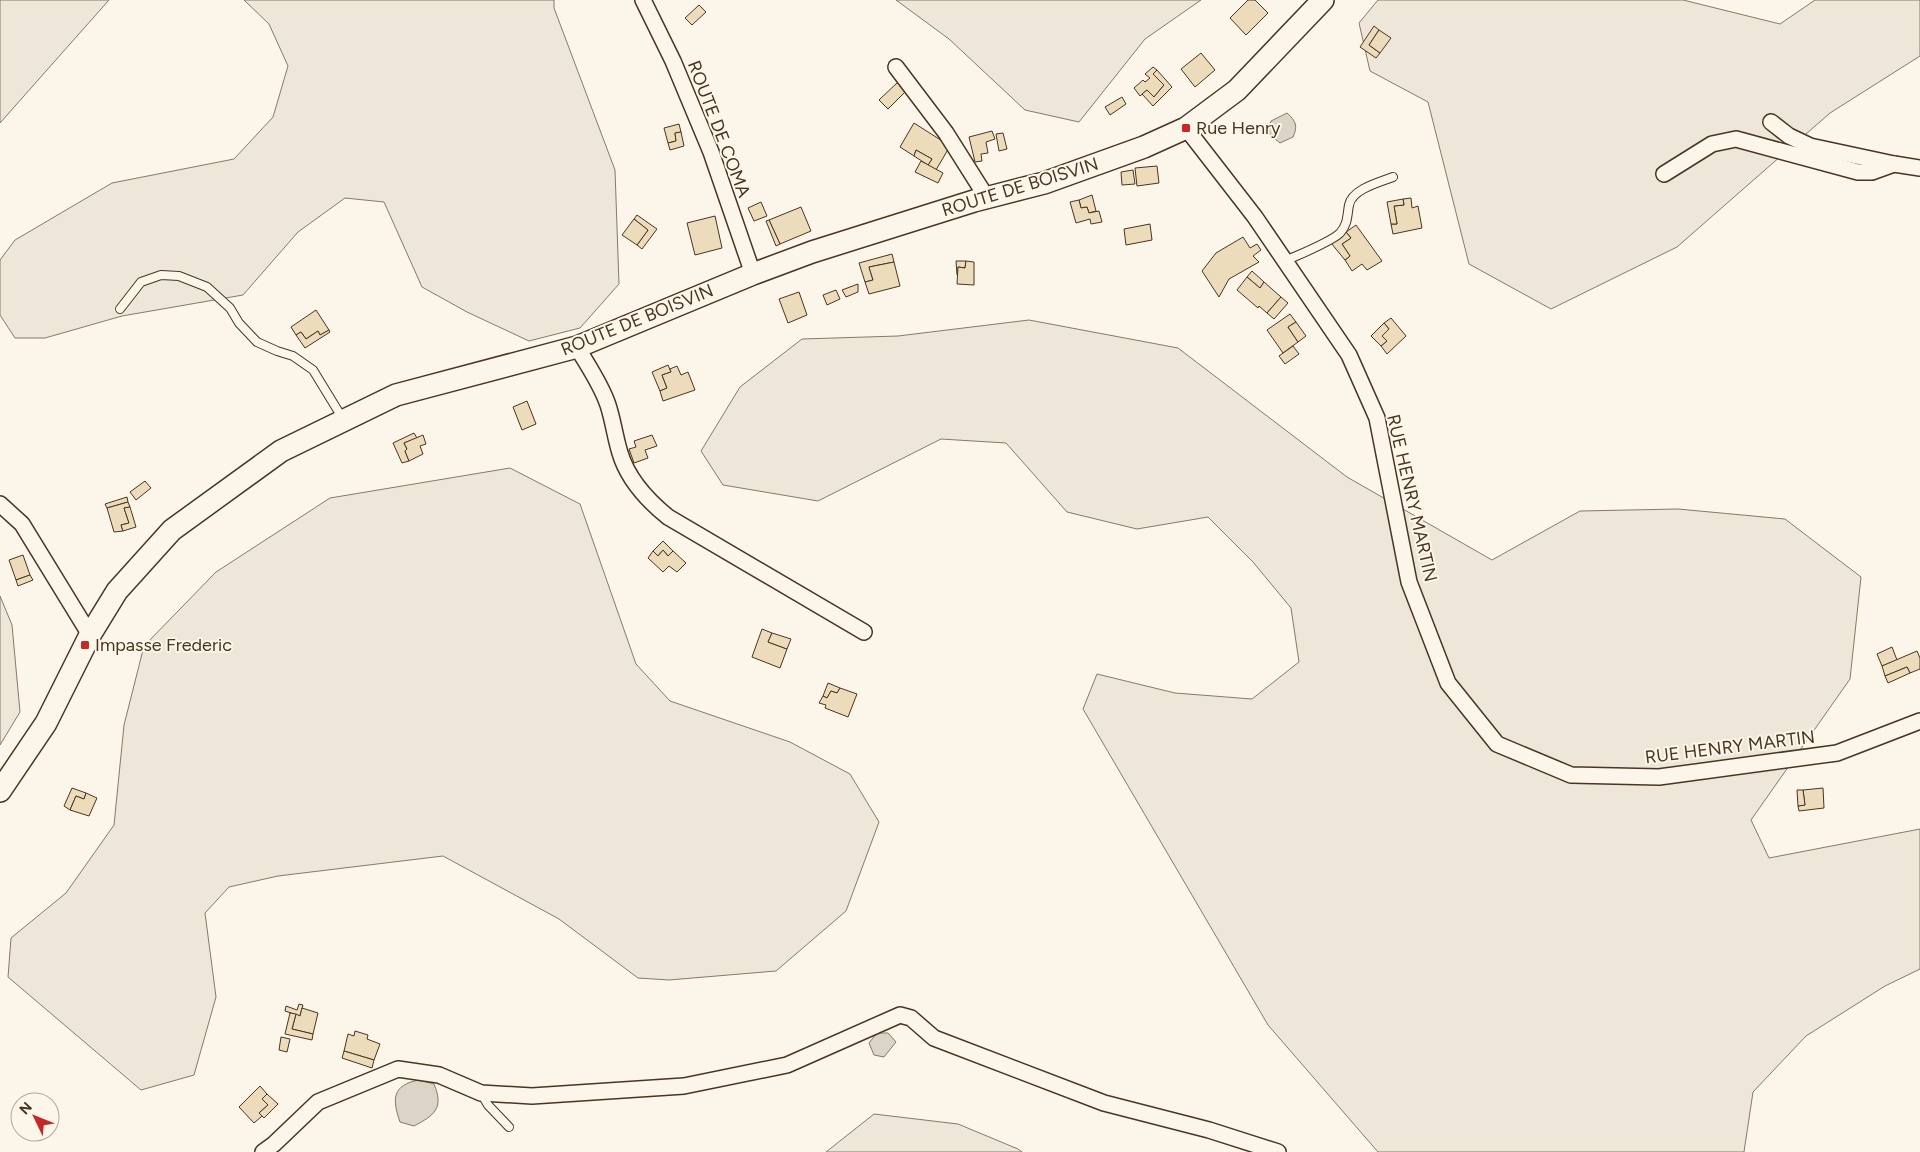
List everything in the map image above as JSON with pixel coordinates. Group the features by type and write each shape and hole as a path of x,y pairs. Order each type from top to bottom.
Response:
{"main road":[{"name":"ROUTE DE BOISVIN","path":"0,791 46,723 90,635 117,591 172,530 282,451 396,395 577,347 752,274 812,252 987,198 1044,183 1144,147 1186,128 1237,90 1323,0"}],"street":[{"name":"ROUTE DE COMA","path":"643,0 673,61 711,152 752,274"},
{"path":"896,67 946,133 987,198"},
{"path":"1771,122 1789,136 1810,146 1920,168"},
{"name":"RUE HENRY MARTIN","path":"1186,128 1255,217 1349,354 1377,418 1410,582 1448,683 1497,744 1571,775 1659,777 1837,752 1920,721"},
{"path":"1664,174 1712,144 1736,139 1858,172 1872,172 1894,164"},
{"path":"577,347 597,380 608,405 620,455 633,481 653,504 668,517 864,632"},
{"path":"0,504 22,524 90,635"},
{"path":"263,1152 318,1102 398,1069 439,1075 481,1094 532,1096 684,1086 787,1064 900,1015 910,1018 934,1038 1104,1102 1209,1130 1278,1152"}],"lane":[{"path":"1285,261 1338,235 1345,227 1349,215 1349,203 1355,196 1360,191 1393,176"},
{"path":"120,309 141,282 161,275 179,276 206,287 230,308 239,323 257,342 293,356 313,370 344,420"},
{"path":"481,1094 488,1105 509,1127"}],"shaded area":[{"path":"0,0 109,0 0,123"},
{"path":"244,0 554,0 554,8 615,170 619,284 580,328 529,341 467,312 422,287 384,202 345,198 298,232 243,295 122,316 45,338 15,338 0,315 0,260 15,240 112,183 234,159 273,117 288,66 269,24"},
{"path":"896,0 1201,0 1145,39 1079,122 1025,110 949,39"},
{"path":"1378,0 1683,0 1780,24 1815,0 1920,0 1920,56 1830,113 1677,247 1551,309 1469,264 1428,102 1370,71 1359,23"},
{"path":"1287,113 1294,121 1296,127 1293,137 1280,143 1270,135 1269,127 1271,121"},
{"path":"1029,320 1178,348 1347,477 1492,560 1580,511 1678,509 1785,519 1861,577 1850,679 1751,820 1769,858 1920,829 1920,969 1885,986 1806,1036 1753,1092 1744,1152 1378,1152 1268,1025 1083,709 1097,674 1175,693 1252,699 1299,662 1291,608 1253,562 1208,517 1137,529 1067,512 1006,443 941,439 818,501 723,485 701,451 740,387 802,339 898,336"},
{"path":"510,468 580,504 636,664 670,701 790,742 850,774 879,822 846,911 776,971 669,980 638,978 559,919 443,856 278,876 229,887 205,913 216,997 194,1075 141,1090 8,977 11,938 66,893 114,825 124,725 144,646 216,572 330,498"},
{"path":"0,596 12,625 20,712 0,745"},
{"path":"877,1033 888,1033 896,1042 884,1057 874,1055 869,1043"},
{"path":"419,1080 434,1084 438,1105 432,1114 414,1126 400,1122 395,1100 399,1089 410,1082"},
{"path":"874,1114 958,1124 1022,1152 826,1152"}],"building":[{"path":"1248,0 1255,0 1268,13 1246,35 1230,18"},
{"path":"699,5 706,12 692,25 685,18"},
{"path":"1374,26 1379,30 1369,45 1380,53 1376,58 1360,47"},
{"path":"1379,30 1391,38 1380,53 1369,45"},
{"path":"1201,53 1215,70 1195,87 1181,69"},
{"path":"1153,67 1157,70 1153,74 1164,85 1154,97 1147,90 1140,96 1134,88 1143,80 1145,82 1150,78 1145,74"},
{"path":"1157,70 1172,87 1153,106 1142,94 1147,90 1154,97 1164,85 1153,74"},
{"path":"898,82 907,90 888,109 879,100"},
{"path":"1122,97 1126,104 1110,115 1105,107"},
{"path":"914,123 950,146 936,170 928,165 932,159 916,150 914,156 900,147"},
{"path":"679,124 681,132 675,133 676,141 668,143 664,128"},
{"path":"992,131 995,139 986,142 988,153 981,154 982,161 975,162 969,137"},
{"path":"681,132 684,146 670,150 668,143 676,141 675,133"},
{"path":"1003,133 1007,149 999,151 996,134"},
{"path":"916,150 932,159 928,165 914,156"},
{"path":"921,161 943,173 938,183 915,172"},
{"path":"1157,166 1159,183 1137,186 1135,168"},
{"path":"1133,170 1135,184 1122,185 1121,172"},
{"path":"1092,195 1096,211 1089,213 1087,207 1081,208 1079,200"},
{"path":"1411,198 1412,208 1418,206 1422,228 1393,234 1391,224 1397,224 1394,206 1404,205 1403,199"},
{"path":"1403,199 1404,205 1394,206 1397,224 1391,224 1387,202"},
{"path":"1079,200 1081,208 1087,207 1089,213 1099,211 1102,222 1091,224 1090,219 1076,223 1070,202"},
{"path":"761,202 767,216 754,221 748,208"},
{"path":"801,207 811,231 780,244 769,220"},
{"path":"637,215 657,229 642,249 637,245 648,230 634,219"},
{"path":"715,216 722,248 695,255 687,223"},
{"path":"634,219 648,230 637,245 622,235"},
{"path":"769,220 780,244 776,246 766,221"},
{"path":"1150,224 1152,240 1126,245 1124,229"},
{"path":"1356,225 1382,261 1367,270 1362,264 1352,271 1345,260 1350,256 1342,244 1351,238 1346,232"},
{"path":"1346,232 1351,238 1342,244 1350,256 1345,260 1331,243"},
{"path":"1243,237 1250,248 1257,244 1261,250 1253,256 1259,262 1229,279 1219,297 1202,271 1216,253"},
{"path":"892,254 894,262 869,267 873,280 865,282 859,263"},
{"path":"956,261 966,261 965,268 958,267 958,275 957,275"},
{"path":"966,261 974,262 974,285 957,284 958,267 965,268"},
{"path":"894,262 900,286 869,294 865,282 873,280 869,267"},
{"path":"1252,271 1264,282 1260,288 1247,277"},
{"path":"1247,277 1260,288 1264,282 1281,297 1267,313 1259,306 1258,308 1237,290"},
{"path":"858,284 858,292 846,297 842,290"},
{"path":"836,290 840,299 827,305 823,295"},
{"path":"799,292 807,315 788,323 779,299"},
{"path":"1281,297 1288,303 1274,319 1267,313"},
{"path":"316,310 329,330 320,335 318,331 306,339 301,332 296,335 291,327"},
{"path":"1290,314 1296,322 1288,327 1298,342 1283,353 1267,330"},
{"path":"1391,318 1406,336 1387,354 1381,346 1387,341 1382,336 1389,329 1384,323"},
{"path":"1296,322 1306,336 1298,342 1288,327"},
{"path":"1384,323 1389,329 1382,336 1387,341 1381,346 1371,336"},
{"path":"329,330 330,332 305,348 296,335 301,332 306,339 318,331 320,335"},
{"path":"1293,346 1299,354 1285,364 1279,356"},
{"path":"668,365 671,372 662,375 667,388 660,391 652,372"},
{"path":"677,366 681,375 688,372 695,390 663,401 660,391 667,388 662,375 671,372 670,369"},
{"path":"527,401 536,424 522,430 513,407"},
{"path":"414,433 417,438 404,443 409,461 402,463 393,443"},
{"path":"423,435 426,444 420,446 423,454 409,461 404,443"},
{"path":"652,435 657,446 645,450 648,458 634,463 629,449 636,447 634,441"},
{"path":"145,481 151,488 136,500 130,492"},
{"path":"127,497 128,502 107,508 105,504"},
{"path":"128,502 130,507 124,508 129,523 121,525 123,531 114,532 107,508"},
{"path":"130,507 136,527 123,531 121,525 129,523 124,508"},
{"path":"663,541 673,551 668,556 663,550 658,556 653,551"},
{"path":"663,550 668,556 673,551 686,563 677,572 669,566 663,572 648,558 653,551 658,556"},
{"path":"23,555 30,575 16,580 9,560"},
{"path":"30,575 33,580 18,586 16,580"},
{"path":"762,629 772,633 768,642 787,649 780,668 752,657"},
{"path":"772,633 791,639 787,649 768,642"},
{"path":"1892,647 1897,660 1882,666 1877,654"},
{"path":"1917,651 1920,658 1920,669 1910,673 1907,667 1885,676 1882,666"},
{"path":"1907,667 1910,673 1888,683 1885,676"},
{"path":"828,683 840,688 837,693 831,691 827,698 823,696"},
{"path":"840,688 857,694 848,717 825,708 826,705 819,703 823,696 827,698 831,691 837,693"},
{"path":"72,788 86,793 84,799 76,796 70,810 64,806"},
{"path":"1823,788 1824,808 1799,811 1798,806 1805,805 1803,790"},
{"path":"1797,790 1803,790 1805,805 1798,806"},
{"path":"86,793 97,798 89,816 70,810 76,796 84,799"},
{"path":"299,1004 303,1005 300,1016 285,1011 286,1006 297,1010"},
{"path":"302,1008 318,1013 313,1034 292,1029 296,1014 300,1016"},
{"path":"290,1013 296,1014 292,1029 313,1034 312,1040 285,1034"},
{"path":"355,1031 368,1035 367,1039 380,1044 374,1060 344,1051 348,1034 354,1036"},
{"path":"281,1037 290,1039 287,1052 279,1050"},
{"path":"344,1051 374,1060 372,1068 342,1058"},
{"path":"260,1086 267,1094 262,1099 268,1105 259,1113 262,1116 254,1123 239,1107"},
{"path":"267,1094 278,1104 264,1118 259,1113 268,1105 262,1099"}],"place":[{"name":"Rue Henry","path":"1186,128"},
{"name":"Impasse Frederic","path":"85,645"}]}
